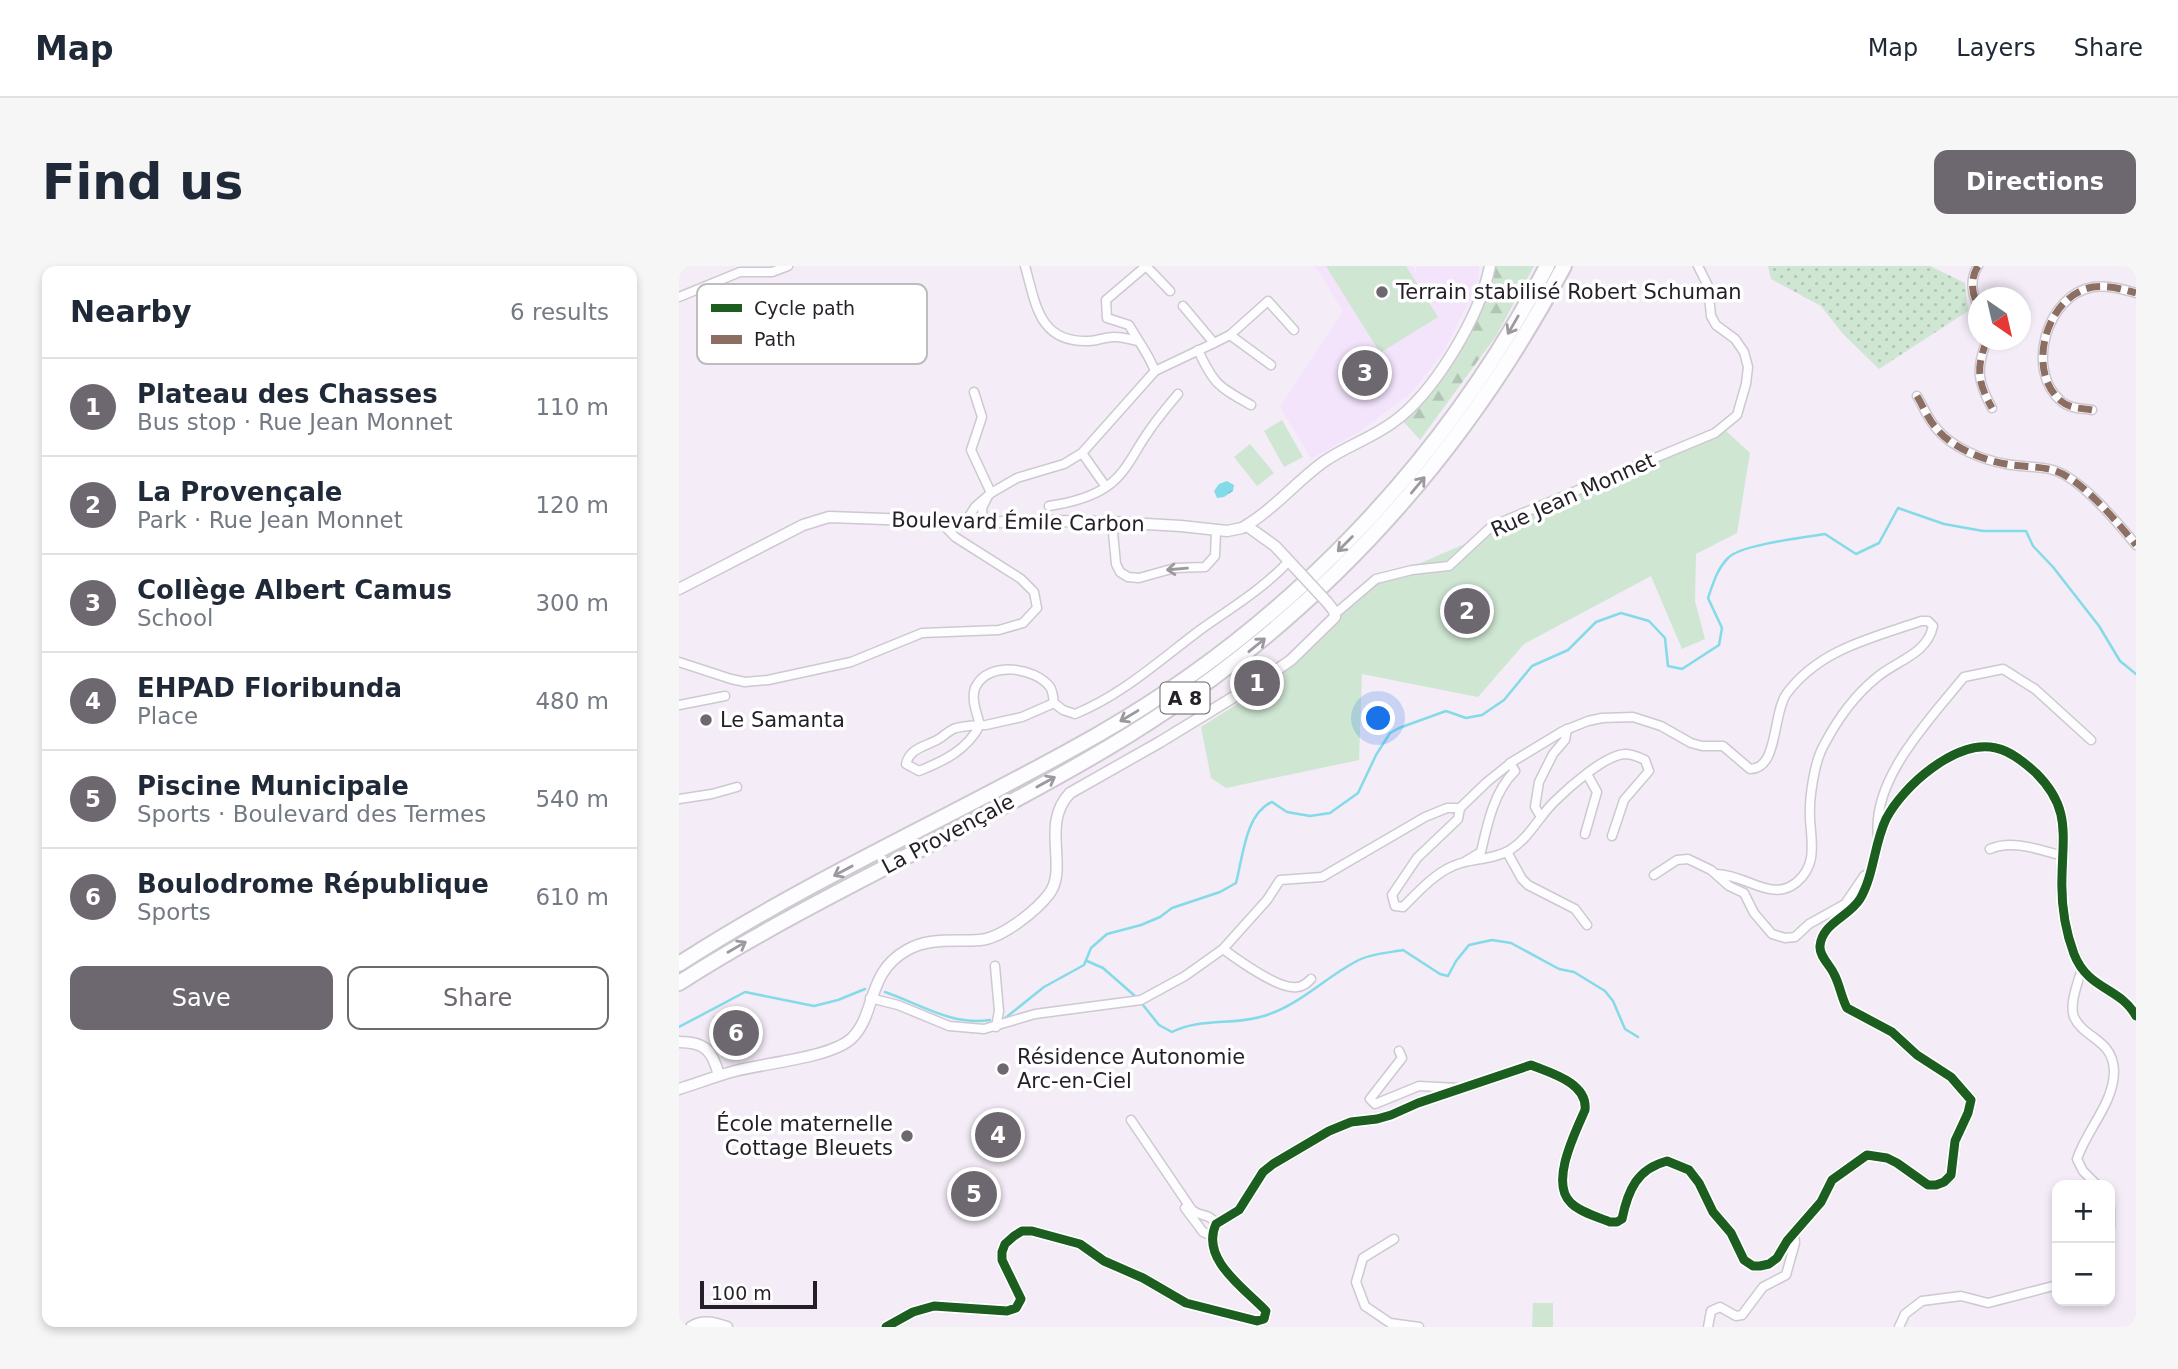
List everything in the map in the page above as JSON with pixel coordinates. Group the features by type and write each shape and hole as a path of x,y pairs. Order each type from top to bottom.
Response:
{"highway":[{"name":"La Provençale","path":"679,964 768,911 1100,733 1209,662 1270,614 1365,523 1410,472 1468,395 1504,341 1547,266"},
{"name":"La Provençale","path":"679,983 775,925 1107,748 1220,674 1282,625 1377,533 1473,416 1564,266"}],"street":[{"path":"712,284 740,272 772,272 788,266"},
{"path":"1025,266 1039,313 1047,327 1059,338 1089,341 1116,337 1138,341"},
{"path":"1155,371 1148,353 1129,325 1107,318 1106,300 1146,266 1170,291"},
{"path":"1335,614 1327,602 1268,540 1247,526 1320,465 1342,450 1390,425 1425,394 1448,360 1479,303 1490,266"},
{"name":"Rue Jean Monnet","path":"679,1088 719,1075 819,1053 843,1045 859,1028 885,968 897,956 921,943 989,939 1007,931 1040,904 1053,888 1056,816 1063,800 1070,793 1268,676 1297,654 1333,620 1335,614 1376,579 1412,570 1449,566 1492,526 1715,433 1737,415 1748,367 1744,352 1735,340 1716,325 1711,316 1708,286 1698,266"},
{"path":"1973,287 1973,272 1978,266"},
{"path":"2092,410 2072,408 2062,402 2048,383 2043,355 2051,319 2071,296 2093,287 2112,286 2136,293"},
{"path":"679,298 697,290"},
{"path":"965,523 975,507 991,493 1017,478 1064,464 1082,453 1155,371 1230,335 1268,300 1294,330"},
{"path":"1183,306 1214,343"},
{"path":"1230,335 1271,365"},
{"path":"1983,350 1979,361 1982,390 1992,408"},
{"path":"1198,351 1211,378 1251,405"},
{"path":"974,392 982,417 971,450 991,493"},
{"path":"1049,506 1065,504 1097,493 1113,482 1178,394"},
{"path":"1917,396 1936,429 1971,454 2006,464 2055,470 2072,480 2115,519 2136,545"},
{"path":"1082,453 1106,487"},
{"path":"983,523 982,508 991,493"},
{"name":"Boulevard Émile Carbon","path":"679,589 803,525 829,517 965,523 1112,522 1216,531 1247,526"},
{"path":"679,663 745,682 768,680 851,662 922,633 999,630 1023,623 1037,608 1034,592 1021,579 955,537 940,521"},
{"path":"1112,522 1116,564 1120,572 1139,578 1175,568 1205,567 1215,556 1216,531"},
{"path":"1054,703 1023,716 980,725 954,728 908,755 906,764 919,771 947,760 972,739 980,725 974,696 976,686 991,674 1006,670 1025,671 1044,681 1052,689 1054,703 1075,714 1113,695 1218,617 1245,601 1289,561"},
{"path":"1612,836 1624,800 1649,771 1645,760 1635,755 1622,754 1587,774 1554,802 1529,834 1507,852 1453,865 1403,907 1395,906 1392,895 1400,882 1425,850 1458,819 1460,808 1486,782 1510,764 1567,729 1602,718 1633,717 1661,726 1691,743 1723,746 1750,769 1758,769 1766,763 1770,755 1779,707 1804,674 1820,661 1853,644 1928,621 1933,626 1931,635 1924,644 1906,660 1877,677 1861,692 1847,708 1821,749 1811,803 1811,859 1800,879 1791,886 1770,891 1737,877 1717,874"},
{"path":"1878,837 1877,828 1883,799 1908,746 1964,677 2003,669 2035,689 2091,740"},
{"path":"679,705 725,696"},
{"path":"1541,817 1535,807 1539,782 1553,754 1565,740 1567,729"},
{"path":"886,1327 913,1312 934,1306 1007,1311 1016,1308 1021,1299 1002,1260 1002,1252 1005,1244 1022,1231 1032,1231 1080,1244 1104,1261 1143,1278 1186,1303 1257,1321 1264,1319 1266,1311 1221,1265 1213,1251 1212,1236 1216,1224 1239,1210 1263,1172 1329,1130 1351,1122 1391,1115 1418,1103 1531,1065 1577,1087 1586,1103 1565,1158 1565,1195 1571,1203 1610,1222 1617,1222 1622,1219 1626,1198 1640,1174 1667,1161 1689,1170 1699,1183 1706,1201 1731,1233 1744,1260 1753,1266 1769,1264 1777,1258 1821,1202 1832,1180 1867,1155 1887,1158 1928,1185 1944,1182 1951,1175 1955,1141 1971,1100 1951,1077 1917,1055 1892,1032 1847,1008 1835,974 1819,950 1821,937 1827,929 1845,916 1860,899 1878,837 1896,803 1928,771 1956,754 1971,749 1996,748 2019,759 2037,774 2057,801 2064,823 2062,898 2074,953 2090,979 2127,1002 2136,1016"},
{"path":"1461,864 1481,852 1489,815 1507,779 1515,771 1510,764"},
{"path":"1585,834 1597,792 1587,774"},
{"path":"679,799 737,787"},
{"path":"870,998 898,1004 950,1026 984,1029 1035,1014 1141,1000 1185,976 1223,949 1267,900 1280,880 1322,877 1425,817 1447,808 1460,808"},
{"path":"1990,849 2010,844 2063,856"},
{"path":"1507,852 1528,885 1575,909 1587,925"},
{"path":"1654,875 1677,860 1688,859 1717,874 1729,886 1744,894 1754,913 1772,934 1785,938 1795,937 1809,924 1845,904 1864,876 1869,873"},
{"path":"1223,949 1264,976 1294,988 1304,986 1311,979"},
{"path":"995,966 999,1011 996,1027"},
{"path":"2082,969 2074,997 2073,1015 2081,1027 2100,1040 2109,1051 2114,1070 2111,1094 2083,1142 2077,1159 2092,1180"},
{"path":"679,1042 700,1045 709,1050 719,1075"},
{"path":"1399,1051 1402,1058 1370,1099 1374,1104 1419,1086 1464,1088"},
{"path":"1131,1119 1192,1210 1196,1214 1208,1216 1216,1224"},
{"path":"1143,1145 1194,1222 1203,1232 1212,1236"},
{"path":"1708,1327 1711,1311 1720,1307 1736,1317 1742,1315 1755,1294 1786,1275 1795,1243 1794,1233"},
{"path":"1394,1239 1363,1258 1356,1282 1365,1306 1390,1323 1419,1327"},
{"path":"1899,1327 1905,1314 1922,1301 1961,1296 1989,1303 2052,1286"},
{"path":"691,1327 713,1322 727,1327"}],"shaded area":[{"path":"1315,266 1412,266 1417,275 1416,266 1479,266 1478,283 1443,353 1411,393 1362,430 1311,459 1280,407 1343,311"}],"green space":[{"name":"Terrain stabilisé Robert Schuman","path":"1326,266 1406,266 1438,317 1380,353"},
{"path":"1496,266 1534,266 1496,336 1420,440 1401,419 1436,384 1475,325"},
{"path":"1768,266 1930,266 1965,283 1968,311 1879,369 1843,334 1821,306 1771,279"},
{"path":"1282,420 1303,457 1284,467 1264,431"},
{"path":"1726,431 1750,453 1737,533 1696,554 1695,601 1705,639 1682,649 1651,576 1524,644 1478,697 1362,674 1359,760 1226,788 1211,778 1201,727 1261,689 1379,581"},
{"path":"1250,444 1274,473 1257,486 1234,457"},
{"path":"747,1009 757,1050 726,1058 713,1016"},
{"path":"1533,1303 1553,1303 1553,1327 1532,1327"}],"water":[{"path":"1227,481 1234,485 1233,491 1217,498 1214,491 1219,484"},
{"path":"997,1185 998,1196 978,1200 976,1189"}],"waterway":[{"path":"1004,1019 1044,987 1084,965 1091,948 1107,934 1141,925 1160,917 1172,908 1220,892 1236,883 1247,837 1256,816 1263,808 1272,802 1287,812 1310,816 1330,813 1358,793 1390,733 1446,711 1466,718 1482,715 1504,700 1532,666 1568,650 1596,622 1621,613 1649,621 1665,638 1668,666 1682,669 1719,645 1722,628 1708,598 1724,562 1745,549 1825,534 1856,554 1879,543 1898,508 1944,524 1983,531 2026,531 2033,546 2099,626 2120,661 2136,674"},
{"path":"1143,1005 1159,1025 1172,1032 1183,1027 1255,1018 1279,1010 1301,998 1344,968 1366,957 1403,950 1440,974 1448,976 1469,945 1492,940 1511,943 1559,969 1574,972 1605,991 1613,1001 1625,1029 1638,1037"},
{"path":"1087,961 1103,968 1135,996"},
{"path":"679,1027 745,992 814,1006 865,989"},
{"path":"885,992 949,1017 990,1020"}],"marked path":[{"path":"1973,287 1978,266"},
{"path":"2092,410 2064,404 2050,388 2044,372 2046,336 2063,304 2077,293 2093,287 2136,293"},
{"path":"1984,350 1980,367 1981,382 1992,408"},
{"path":"1917,396 1933,424 1950,441 1987,459 2053,470 2064,475 2087,491 2136,545"}],"cycle path":[{"path":"886,1327 913,1312 934,1306 1007,1311 1016,1308 1021,1299 1002,1260 1002,1252 1005,1244 1022,1231 1032,1231 1080,1244 1104,1261 1143,1278 1186,1303 1257,1321 1264,1319 1266,1311 1236,1283 1219,1261 1213,1237 1216,1224 1239,1210 1263,1172 1329,1131 1351,1122 1391,1115 1418,1103 1531,1065 1567,1080 1581,1093 1584,1101 1585,1110 1563,1170 1565,1194 1571,1203 1589,1214 1617,1222 1622,1219 1627,1199 1641,1175 1667,1161 1689,1170 1699,1183 1713,1212 1731,1233 1744,1260 1753,1266 1769,1264 1777,1258 1787,1241 1821,1202 1832,1180 1867,1155 1887,1158 1928,1185 1944,1182 1951,1175 1955,1141 1971,1100 1951,1077 1917,1055 1892,1032 1847,1008 1820,946 1826,931 1855,905 1865,890 1882,829 1894,806 1932,768 1948,758 1980,747 1996,748 2017,758 2036,773 2055,797 2063,833 2063,905 2074,954 2087,975 2122,999 2136,1016"}],"place":[{"name":"Terrain stabilisé Robert Schuman","path":"1382,292"},
{"name":"Collège Albert Camus","path":"1365,373"},
{"name":"La Provençale","path":"1467,611"},
{"name":"Plateau des Chasses","path":"1257,683"},
{"name":"Le Samanta","path":"706,720"},
{"name":"Boulodrome République","path":"736,1033"},
{"name":"Résidence Autonomie Arc-en-Ciel","path":"1003,1069"},
{"name":"EHPAD Floribunda","path":"998,1135"},
{"name":"École maternelle Cottage Bleuets","path":"907,1136"},
{"name":"Piscine Municipale","path":"974,1194"}]}
